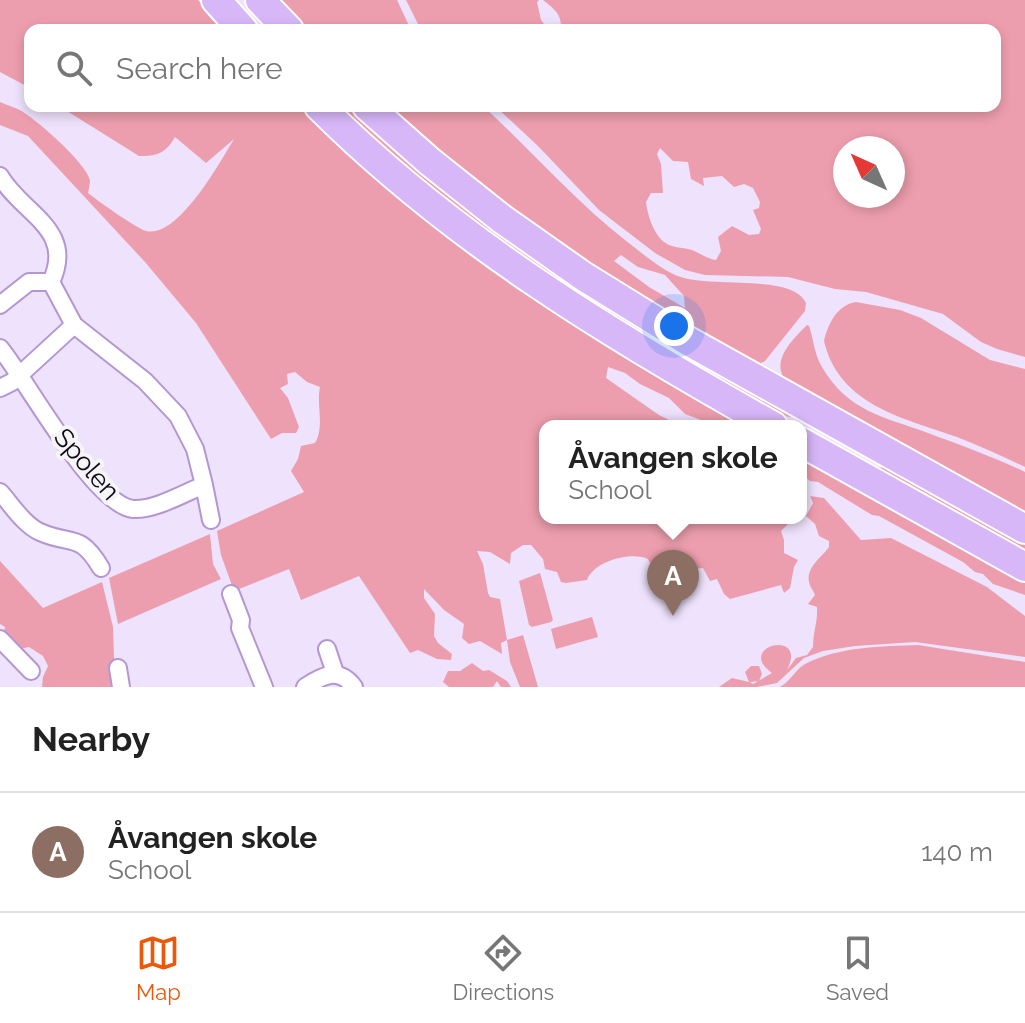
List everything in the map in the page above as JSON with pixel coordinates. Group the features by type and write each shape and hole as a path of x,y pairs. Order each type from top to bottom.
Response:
{"highway":[{"path":"216,0 238,24"},
{"path":"260,0 283,24"},
{"path":"326,112 395,176 466,233 549,293 659,362 762,420"},
{"path":"374,112 502,219 583,276 688,341 1025,529"},
{"path":"807,445 1025,567"}],"street":[{"path":"0,176 55,238 58,262 51,282 74,325 133,371 178,416 195,449 211,520"},
{"path":"0,305 29,282 51,282"},
{"path":"0,388 12,382 74,325"},
{"name":"Spolen","path":"0,348 93,479 121,505 136,509 155,505 204,485"},
{"path":"0,492 37,531 69,538 84,546 101,568"},
{"path":"231,594 241,620 240,628 264,687"},
{"path":"0,639 31,671"},
{"path":"327,649 335,673"},
{"path":"118,668 121,687"},
{"path":"305,687 335,673 348,679 354,687"}],"shaded area":[{"path":"0,0 198,0 220,24 24,24 24,85 0,72"},
{"path":"278,0 397,0 408,24 301,24"},
{"path":"406,0 539,0 544,24 418,24"},
{"path":"543,0 1025,0 1025,357 981,342 943,314 866,292 835,289 788,277 705,275 685,270 655,253 599,210 501,112 1001,112 1001,24 561,24 555,10","holes":["660,148 673,161 688,162 691,179 704,186 703,178 722,176 734,187 744,184 753,188 760,202 759,208 753,210 761,229 759,234 749,235 732,226 718,237 721,251 716,260 666,244 651,222 646,202 651,193 663,193 661,164 657,154"]},
{"path":"0,102 30,117 71,153 86,172 90,180 88,193 146,231 158,230 184,211 197,197 234,139 206,163 175,137 161,152 139,156 69,112 306,112 490,267 599,340 736,420 701,420 685,414 669,398 608,367 606,378 669,420 539,420 539,524 788,524 781,531 784,553 798,560 790,588 784,593 781,585 730,599 717,579 710,581 703,568 684,576 672,569 659,579 648,559 632,556 605,563 587,580 566,583 561,582 557,572 545,569 543,559 531,545 523,545 511,553 510,564 490,552 477,551 483,564 488,593 490,597 500,599 507,640 501,643 502,654 480,641 469,644 462,638 464,624 444,610 424,589 424,598 435,614 434,636 452,654 451,660 437,659 418,650 410,653 359,576 301,600 289,569 234,591 221,555 217,531 304,492 291,471 301,446 315,443 318,436 320,387 307,382 295,372 287,374 288,384 280,388 288,398 299,427 296,433 282,433 271,439 196,323 145,262 28,136 0,125"},
{"path":"338,112 359,112 394,144 785,407 792,417 772,415 514,258"},
{"path":"393,112 489,112 588,208 661,267 690,279 784,288 798,294 806,303 805,311 765,361 757,365 626,287 549,236 445,157","holes":["621,255 638,267 665,275 684,296 685,308 614,261"]},
{"path":"856,302 900,310 921,318 990,360 1025,369 1025,467 966,440 895,415 858,394 832,363 824,341 834,316"},
{"path":"807,325 822,367 843,394 856,403 882,417 1025,472 1025,514 787,382 780,367 781,359 789,344"},
{"path":"807,460 1025,582 1025,595 993,584 963,562 872,515 818,482 807,478"},
{"path":"886,465 1025,539 1025,557 881,472 880,468"},
{"path":"810,496 824,498 861,540 891,538 987,587 1025,616 1025,657 915,642 855,646 823,651 804,658 777,683 757,687 719,687 732,678 749,682 745,672 751,666 759,666 762,674 759,680 772,673 763,663 761,655 766,649 782,645 789,649 791,657 787,670 796,658 807,655 813,647 817,607 808,604 815,595 809,577 812,567 829,547 829,541 819,536 815,524 807,517 813,503"},
{"path":"210,534 213,564 221,579 118,624 109,578"},
{"path":"0,561 43,608 102,582 113,627 115,687 42,687 48,666 43,656 29,647 15,650 3,637 5,627 0,624"},
{"path":"540,573 553,620 532,627 519,581"},
{"path":"592,617 598,637 556,649 551,629"},
{"path":"523,635 538,687 520,687 510,662 507,640"},
{"path":"918,645 1025,662 1025,687 780,687 803,665 833,654 861,648"},
{"path":"472,663 507,681 511,687 501,687 497,681 493,687 449,687 443,682 448,671 460,671"}],"place":[{"name":"Åvangen skole","path":"673,616"}]}
